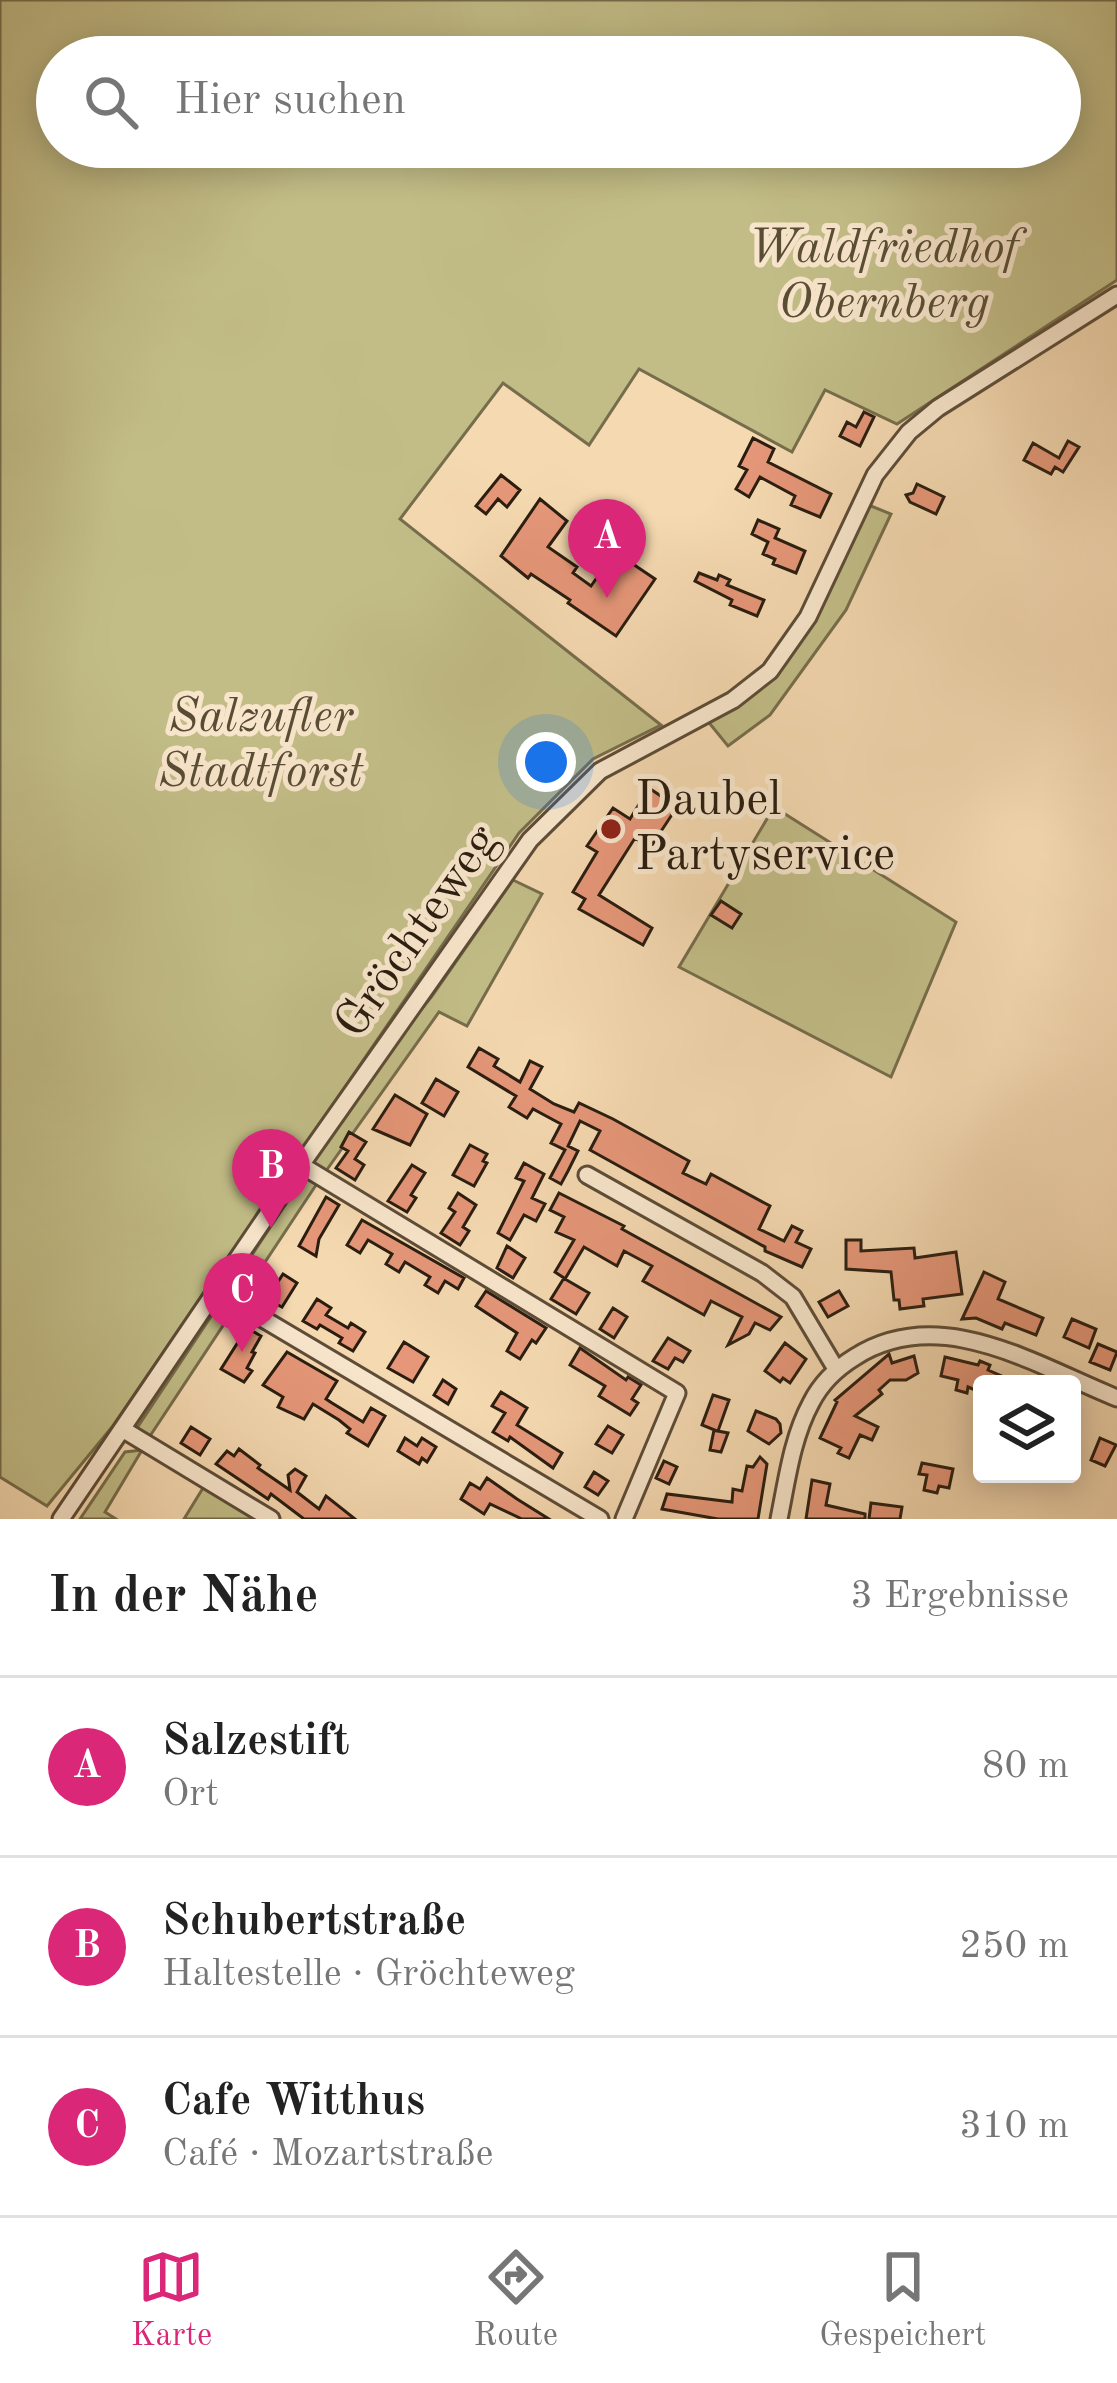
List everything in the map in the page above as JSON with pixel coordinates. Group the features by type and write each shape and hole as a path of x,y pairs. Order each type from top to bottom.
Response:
{"street":[{"name":"Gröchteweg","path":"64,1515 301,1165 542,826 600,771 733,700 781,657 808,616 868,489 901,440 938,408 1117,295"},
{"path":"301,1165 677,1394 624,1519"},
{"path":"587,1175 762,1274 794,1298 836,1369"},
{"path":"215,1291 600,1519"},
{"path":"779,1519 796,1439 812,1400 836,1369 879,1341 933,1333 972,1339 1117,1399"},
{"path":"124,1430 271,1519"}],"green space":[{"name":"Salzufler Stadtforst","path":"0,0 1117,0 1117,280 897,424 825,390 792,452 639,369 589,445 503,383 400,519 661,725 593,759 519,833 112,1427 47,1506 0,1477"},
{"path":"866,504 891,514 846,610 770,715 728,746 706,719 757,692 794,652 822,605"},
{"path":"774,807 956,922 891,1077 679,967"},
{"path":"513,880 542,894 467,1026 439,1012 316,1185 148,1439 135,1431 386,1053"},
{"path":"142,1450 105,1512 116,1519 80,1519 125,1452"},
{"path":"203,1488 257,1519 184,1519"}],"building":[{"path":"864,412 874,417 860,446 840,436 847,422 856,427"},
{"path":"753,438 774,449 768,462 831,494 820,517 791,505 795,496 760,477 749,497 736,489 747,470 739,466"},
{"path":"1068,441 1079,447 1063,472 1055,467 1051,474 1024,460 1033,443 1059,458"},
{"path":"501,475 520,490 507,507 498,499 486,514 476,506"},
{"path":"917,484 944,497 936,514 910,502 906,495"},
{"path":"540,499 567,521 548,547 577,567 573,573 591,586 610,559 619,565 624,558 655,579 616,636 501,556"},
{"path":"758,520 779,529 775,538 805,551 796,573 773,564 775,559 763,554 768,542 752,534"},
{"path":"699,573 717,580 719,575 730,580 727,585 764,600 757,616 730,605 732,600 695,581"},
{"path":"649,788 677,807 650,848 635,838 599,895 652,928 643,945 579,909 585,899 573,892 597,852 587,846 613,808 630,819"},
{"path":"721,901 741,914 732,928 711,915"},
{"path":"479,1048 498,1059 494,1066 520,1082 530,1061 542,1067 530,1089 554,1104 574,1112 579,1103 613,1119 689,1161 683,1173 706,1184 711,1174 770,1206 759,1229 784,1241 792,1226 802,1231 796,1242 811,1249 802,1267 765,1251 590,1150 600,1131 580,1121 568,1146 578,1151 568,1171 561,1184 550,1178 565,1150 551,1143 561,1124 533,1109 527,1118 509,1107 516,1096 468,1067"},
{"path":"436,1079 458,1092 444,1116 422,1103"},
{"path":"395,1095 427,1114 410,1145 373,1129"},
{"path":"349,1132 366,1142 355,1159 364,1165 355,1180 336,1168 348,1151 341,1147"},
{"path":"470,1145 487,1154 474,1186 453,1175"},
{"path":"524,1163 544,1174 532,1198 545,1204 536,1221 524,1215 510,1240 498,1233 524,1181 516,1178"},
{"path":"412,1165 425,1173 407,1212 388,1201"},
{"path":"458,1193 476,1205 463,1227 469,1231 460,1245 441,1233 455,1212 449,1208"},
{"path":"559,1193 781,1317 770,1330 755,1323 749,1334 728,1345 742,1317 711,1301 704,1315 643,1281 652,1266 624,1251 617,1266 584,1247 565,1279 589,1293 576,1314 551,1299 564,1278 555,1272 574,1240 556,1232 564,1217 550,1210"},
{"path":"326,1197 339,1205 319,1239 316,1256 299,1246"},
{"path":"362,1220 464,1278 458,1289 445,1281 438,1293 425,1285 430,1277 405,1262 399,1272 386,1264 392,1254 368,1240 360,1253 347,1245"},
{"path":"846,1240 861,1240 861,1251 914,1248 915,1258 956,1252 962,1294 923,1299 924,1306 900,1309 899,1300 894,1300 891,1272 846,1269"},
{"path":"507,1246 525,1258 513,1278 497,1268"},
{"path":"984,1272 1005,1282 998,1299 1043,1318 1036,1335 1005,1323 1002,1329 976,1318 962,1319"},
{"path":"283,1274 297,1283 282,1307 267,1299"},
{"path":"486,1291 546,1328 520,1359 507,1351 517,1333 476,1306"},
{"path":"839,1291 848,1306 828,1317 819,1302"},
{"path":"317,1299 331,1308 326,1315 365,1332 353,1351 339,1343 342,1338 303,1321"},
{"path":"613,1308 627,1317 614,1338 600,1329"},
{"path":"1072,1319 1096,1329 1089,1348 1064,1337"},
{"path":"247,1328 261,1336 247,1368 252,1371 244,1382 221,1369"},
{"path":"668,1338 690,1351 683,1362 675,1358 668,1369 653,1361"},
{"path":"404,1342 428,1357 413,1382 388,1368"},
{"path":"785,1343 806,1359 790,1383 765,1371"},
{"path":"1098,1344 1117,1352 1110,1370 1090,1362"},
{"path":"580,1348 641,1385 632,1399 638,1403 630,1415 599,1396 605,1386 570,1365"},
{"path":"287,1352 337,1381 326,1399 332,1403 363,1422 371,1408 385,1416 368,1446 313,1404 304,1419 278,1407 283,1397 263,1385"},
{"path":"889,1354 892,1363 914,1356 918,1373 906,1380 890,1380 879,1390 882,1394 855,1416 878,1427 872,1440 860,1435 849,1458 838,1453 841,1448 820,1438 835,1400"},
{"path":"945,1357 978,1365 980,1361 999,1375 973,1375 973,1389 968,1387 967,1393 956,1390 958,1380 941,1376"},
{"path":"443,1380 456,1389 448,1404 434,1395"},
{"path":"501,1392 527,1408 517,1425 562,1453 553,1468 510,1437 508,1441 493,1432 505,1413 492,1406"},
{"path":"713,1395 729,1400 718,1431 728,1433 721,1452 710,1450 717,1431 702,1425"},
{"path":"756,1411 780,1424 781,1433 769,1444 748,1431"},
{"path":"608,1426 623,1435 612,1453 596,1444"},
{"path":"191,1427 210,1439 200,1455 181,1443"},
{"path":"405,1438 417,1446 422,1438 436,1447 427,1462 422,1458 419,1464 398,1451"},
{"path":"1100,1438 1116,1445 1105,1466 1091,1460"},
{"path":"239,1449 290,1490 288,1475 295,1469 306,1476 297,1492 319,1509 326,1496 355,1519 304,1519 271,1494 268,1499 216,1464 227,1451 234,1456"},
{"path":"760,1457 767,1464 758,1519 718,1519 662,1509 667,1494 732,1502 733,1489 742,1491 747,1466 753,1467"},
{"path":"664,1461 677,1467 669,1484 656,1478"},
{"path":"922,1463 953,1469 949,1488 939,1486 937,1493 924,1490 927,1475 919,1474"},
{"path":"594,1472 608,1481 598,1495 585,1487"},
{"path":"487,1478 549,1519 522,1519 490,1504 484,1514 461,1499 470,1483 480,1489"},
{"path":"812,1480 830,1484 826,1505 865,1514 865,1519 806,1519"},
{"path":"871,1503 902,1507 900,1519 869,1519"}],"place":[{"name":"Salzestift","path":"607,598"},
{"name":"Daubel Partyservice","path":"611,829"},
{"name":"Schubertstraße","path":"271,1228"},
{"name":"Cafe Witthus","path":"242,1352"}],"park label":[{"name":"Waldfriedhof Obernberg","path":"884,276"}]}
